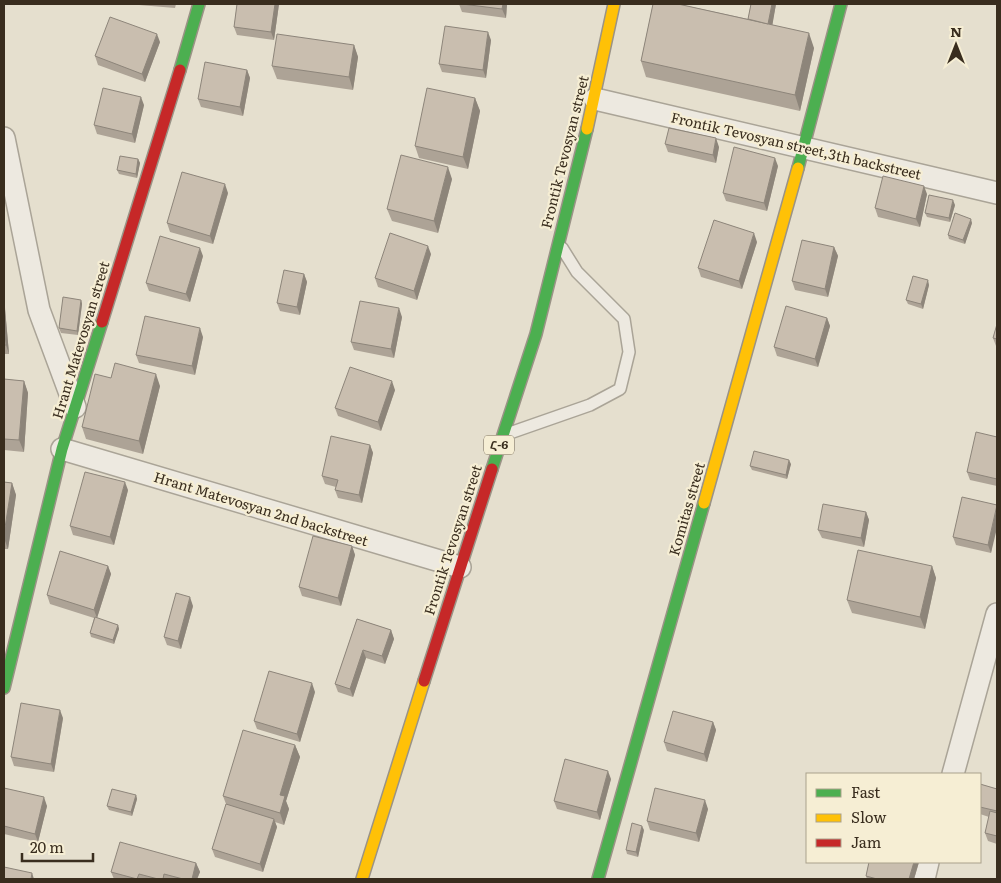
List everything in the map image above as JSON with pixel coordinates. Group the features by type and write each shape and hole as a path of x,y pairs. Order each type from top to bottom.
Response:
{"street":[{"name":"Hrant Matevosyan street","path":"4,688 62,449 196,19 199,4"},
{"name":"Frontik Tevosyan street","path":"362,879 502,435 536,334 595,99 614,4"},
{"name":"Komitas street","path":"598,879 804,148 841,4"},
{"name":"Frontik Tevosyan street,3th backstreet","path":"595,99 997,193"},
{"path":"4,138 39,310 75,407"},
{"name":"Hrant Matevosyan 2nd backstreet","path":"62,449 460,568"},
{"path":"953,773 997,614"},
{"path":"924,879 928,863"}],"lane":[{"path":"502,435 590,405 620,390 629,352 624,319 577,272 559,242"}],"building":[{"path":"237,4 275,4 271,32 234,27"},
{"path":"462,4 503,4 502,9"},
{"path":"653,4 678,4 809,33 795,95 641,61"},
{"path":"751,4 772,4 768,24 748,19"},
{"path":"110,17 157,34 142,74 95,56"},
{"path":"445,26 488,32 483,70 439,64"},
{"path":"277,34 354,45 349,77 272,66"},
{"path":"205,62 247,70 240,107 198,99"},
{"path":"103,88 141,97 132,134 94,125"},
{"path":"427,88 475,98 463,157 415,146"},
{"path":"669,128 716,138 713,155 665,144"},
{"path":"734,147 775,158 764,203 723,193"},
{"path":"401,155 448,167 434,221 387,209"},
{"path":"120,156 138,159 136,174 117,170"},
{"path":"182,172 225,184 210,236 167,223"},
{"path":"883,176 924,186 916,219 875,208"},
{"path":"929,195 953,200 949,218 925,213"},
{"path":"955,213 971,219 963,240 948,235"},
{"path":"714,220 754,233 739,281 698,268"},
{"path":"390,233 428,246 414,291 375,278"},
{"path":"160,236 200,248 186,294 146,283"},
{"path":"802,240 834,247 825,289 792,281"},
{"path":"284,270 304,274 297,307 277,303"},
{"path":"913,276 928,280 921,304 906,300"},
{"path":"63,297 81,300 77,331 59,328"},
{"path":"360,301 399,308 391,349 351,342"},
{"path":"786,306 827,318 815,359 774,347"},
{"path":"145,316 200,328 192,366 136,355"},
{"path":"4,321 6,345 4,345"},
{"path":"997,324 997,339 993,338"},
{"path":"115,363 156,374 139,441 82,427 95,374 111,378"},
{"path":"350,367 392,381 378,422 335,408"},
{"path":"4,379 24,381 19,440 4,439"},
{"path":"976,432 997,437 997,479 967,472"},
{"path":"331,436 370,445 359,495 335,490 338,480 322,476"},
{"path":"754,451 789,460 786,475 750,466"},
{"path":"85,472 125,482 110,537 70,526"},
{"path":"4,482 12,483 4,534"},
{"path":"962,497 997,505 988,545 953,537"},
{"path":"823,504 866,512 861,538 818,530"},
{"path":"313,536 352,546 338,598 299,587"},
{"path":"858,550 932,566 920,617 847,600"},
{"path":"60,551 108,566 94,610 47,595"},
{"path":"176,593 190,597 178,641 164,637"},
{"path":"95,617 118,625 113,640 90,633"},
{"path":"357,619 391,630 382,656 363,650 350,689 335,684"},
{"path":"269,671 312,683 297,734 254,721"},
{"path":"21,703 60,710 51,764 11,757"},
{"path":"673,711 713,722 704,754 664,742"},
{"path":"243,730 295,745 280,795 285,796 280,813 223,796"},
{"path":"565,759 608,771 597,812 554,801"},
{"path":"981,784 997,789 997,811 981,807"},
{"path":"4,788 44,797 35,834 4,826"},
{"path":"655,788 705,800 696,833 647,821"},
{"path":"112,789 136,795 131,812 107,806"},
{"path":"226,804 274,819 260,864 212,849"},
{"path":"990,811 997,813 997,836 985,833"},
{"path":"632,823 642,826 636,852 626,850"},
{"path":"120,842 196,863 192,879 183,879 164,874 163,879 158,879 139,874 137,879 111,872"},
{"path":"869,863 914,863 909,879 877,879 866,876"},
{"path":"4,867 32,873 31,879 4,879"}],"traffic: fast":[{"path":"180,70 199,4"},
{"path":"798,168 841,4"},
{"path":"492,469 536,334 587,129"},
{"path":"4,688 62,449 102,322"},
{"path":"598,879 704,503"}],"traffic: slow":[{"path":"587,129 614,4"},
{"path":"704,503 798,168"},
{"path":"362,879 424,681"}],"traffic: jam":[{"path":"102,322 180,70"},
{"path":"424,681 492,469"}]}
